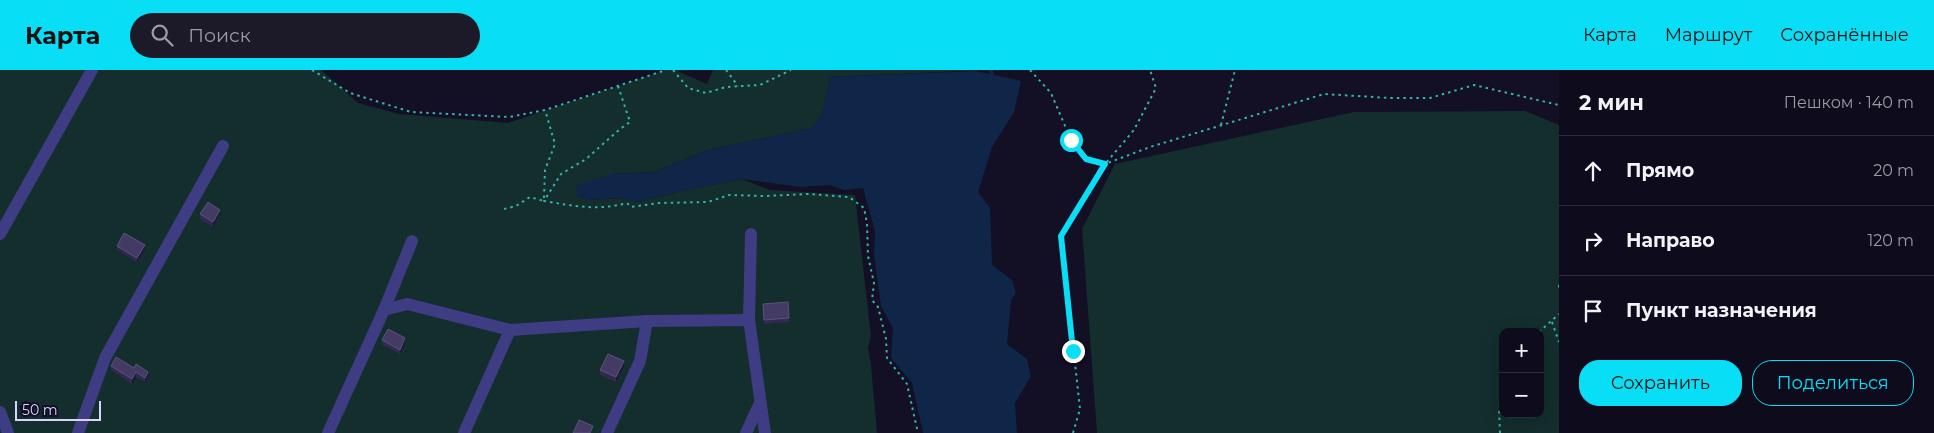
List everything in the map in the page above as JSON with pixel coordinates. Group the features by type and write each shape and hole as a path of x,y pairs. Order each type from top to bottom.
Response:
{"street":[{"path":"0,234 92,70"},
{"path":"78,433 105,358 223,146"},
{"path":"752,234 748,320 765,433"},
{"path":"328,433 384,310 412,241"},
{"path":"384,310 407,304 510,330 647,321 748,320"},
{"path":"607,433 640,361 647,321"},
{"path":"464,433 510,330"},
{"path":"746,433 760,402"},
{"path":"0,412 8,433"}],"path":[{"path":"312,70 350,93 411,112 509,117 544,110 666,70"},
{"path":"673,70 688,88 706,93 726,87 760,85 792,70"},
{"path":"726,70 738,86"},
{"path":"1030,70 1050,93 1071,140 1086,159 1105,164 1150,147 1324,94 1390,98 1430,98 1474,85 1559,105"},
{"path":"1073,433 1080,409 1061,236 1105,164 1134,130 1156,88 1150,70"},
{"path":"1221,125 1235,70"},
{"path":"504,209 516,206 530,197 544,200 545,170 555,144 544,110"},
{"path":"1544,328 1559,314"},
{"path":"1552,322 1559,342"},
{"path":"1499,418 1500,433"}],"green space":[{"path":"0,70 321,70 358,103 399,114 508,123 666,70 675,70 707,84 713,70 981,70 830,77 823,112 812,128 708,150 654,172 612,174 588,200 621,198 638,202 742,179 770,190 855,195 871,336 868,347 877,433 0,433"},
{"path":"1525,111 1559,125 1559,433 1097,433 1082,229 1115,164 1354,112"}],"water":[{"path":"976,71 1021,81 1014,112 992,147 978,192 990,208 992,265 1012,280 1016,293 1011,300 1007,344 1027,359 1031,376 1015,403 1017,433 923,433 912,383 891,358 893,328 881,306 874,254 875,231 863,188 844,190 830,185 801,187 742,179 638,202 621,198 588,200 577,196 576,186 612,174 654,172 708,150 812,128 823,111 830,77"}],"building":[{"path":"208,202 220,210 213,222 200,214"},
{"path":"124,233 145,245 137,258 117,246"},
{"path":"788,302 789,318 764,320 763,304"},
{"path":"388,329 405,338 400,350 382,340"},
{"path":"608,354 624,361 616,377 600,370"},
{"path":"116,357 134,368 136,364 148,372 145,378 136,372 132,379 111,366"},
{"path":"579,420 593,426 590,433 573,433"}],"waterway":[{"path":"991,70 992,75"}],"route":[{"path":"1071,140 1086,159 1105,164 1061,236 1073,351"}]}
